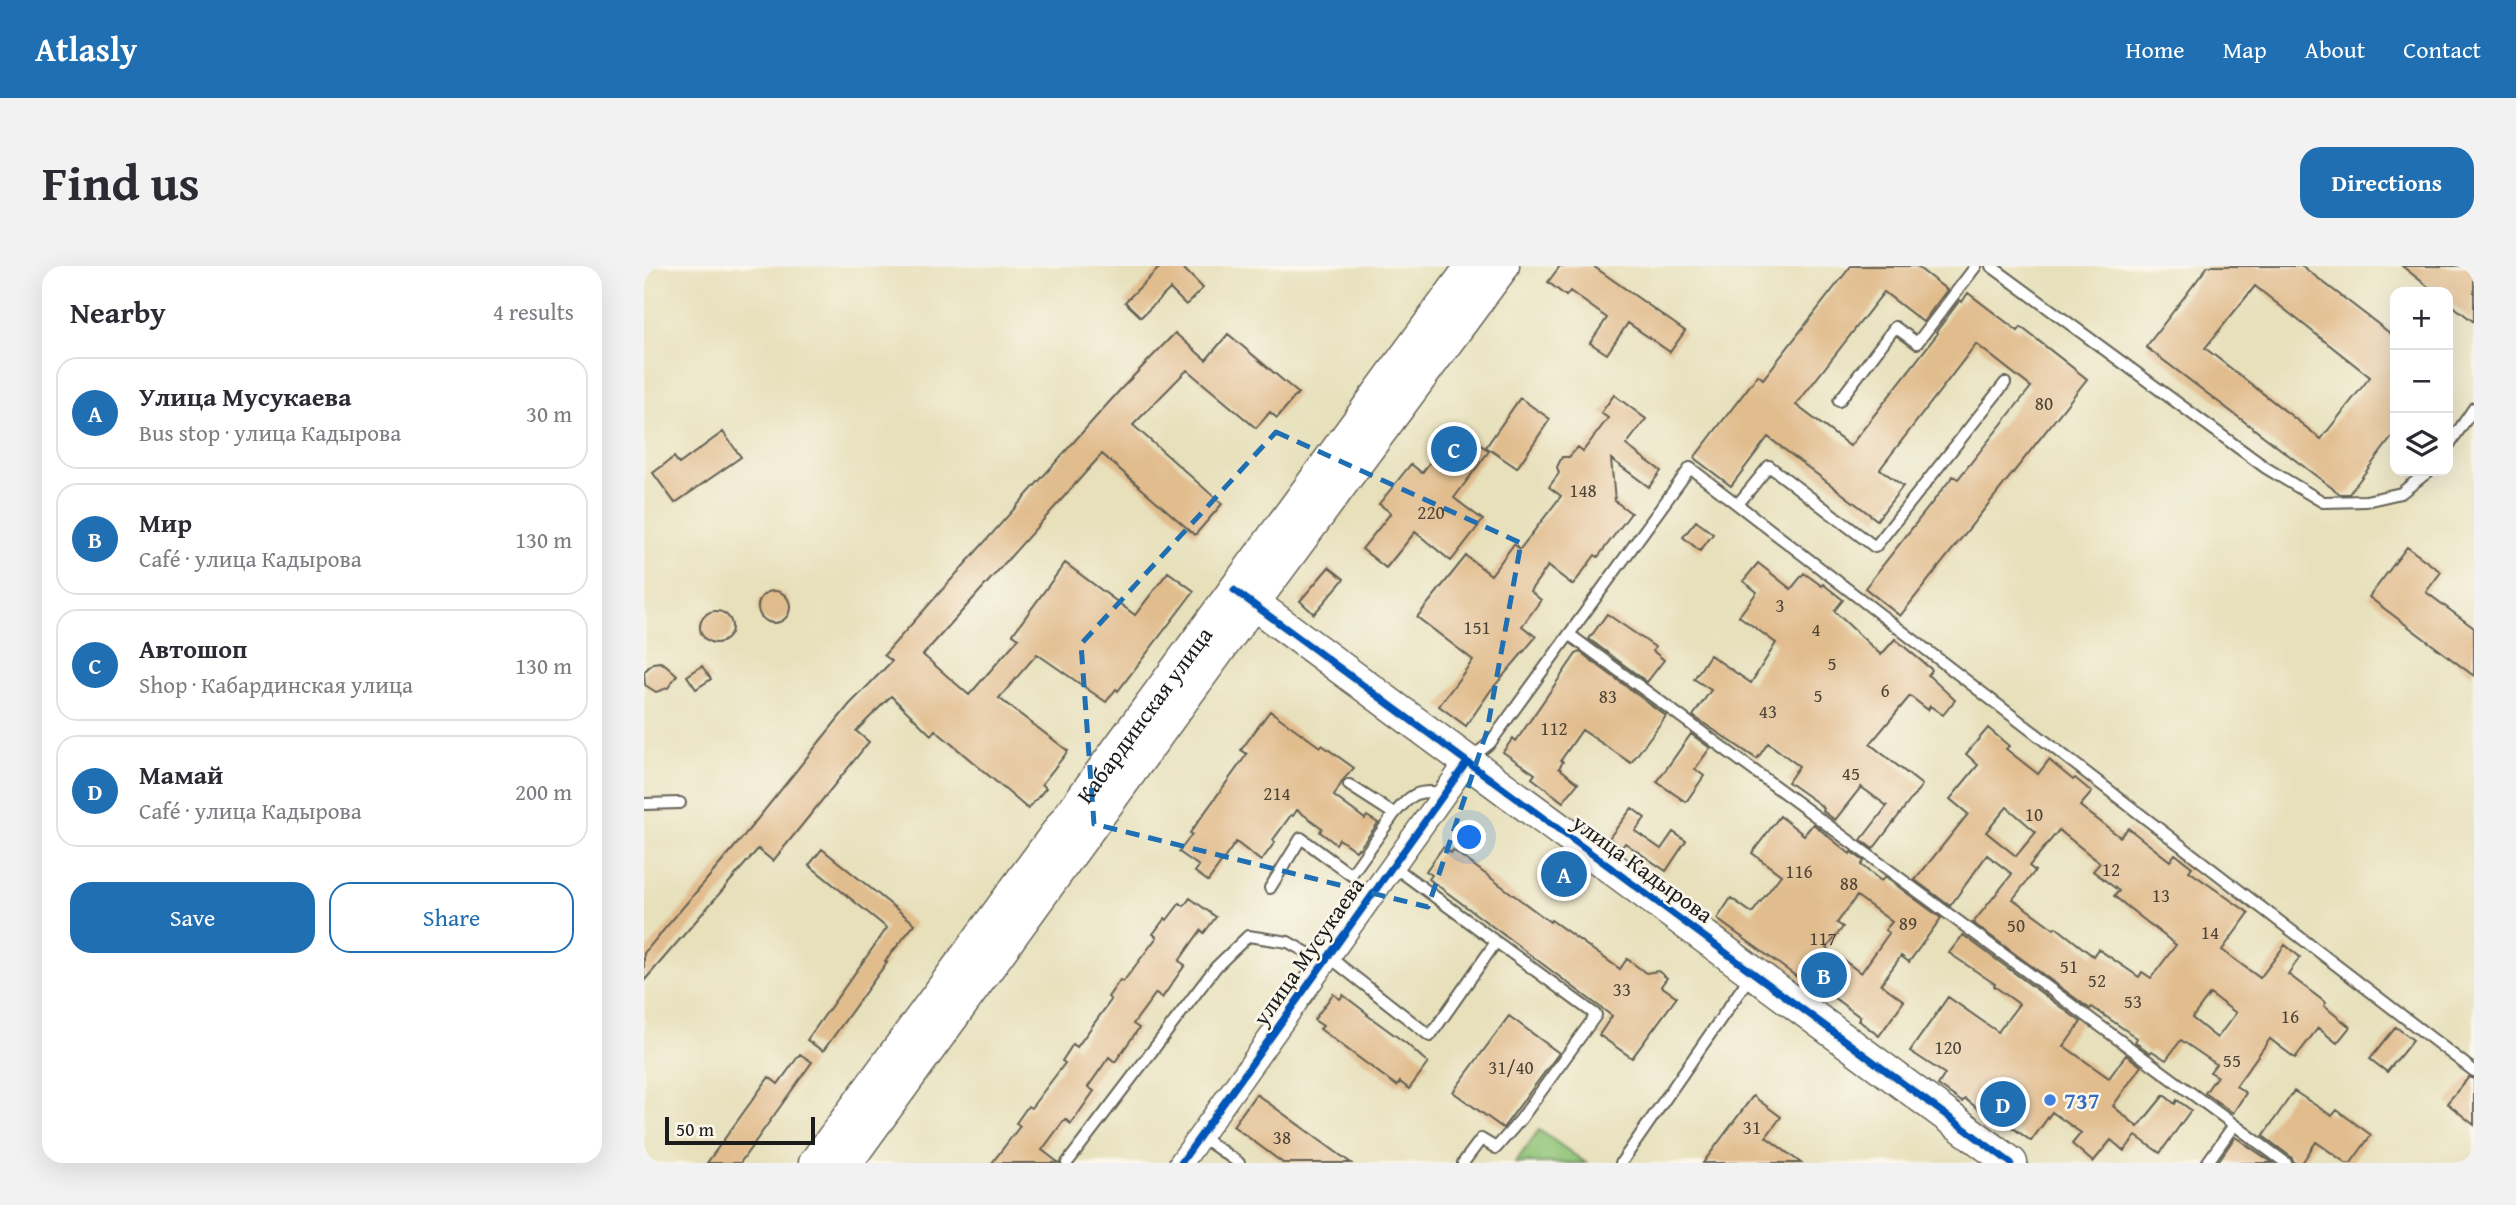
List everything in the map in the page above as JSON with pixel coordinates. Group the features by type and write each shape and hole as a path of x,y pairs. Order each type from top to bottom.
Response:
{"main road":[{"name":"Кабардинская улица","path":"846,1163 1244,597 1472,266"},
{"name":"Кабардинская улица","path":"815,1163 1244,597 1503,266"},
{"name":"улица Кадырова","path":"1244,597 2011,1163"}],"street":[{"name":"улица Мусукаева","path":"1181,1163 1467,762"}],"lane":[{"path":"1839,401 1895,327 1917,343 1976,266"},
{"path":"1991,266 2266,468 2323,502 2366,501 2401,493 2423,476"},
{"path":"1738,504 1769,466 1875,547 2005,383"},
{"path":"2453,439 2474,408"},
{"path":"1467,762 1490,743 1690,468 2474,1070"},
{"path":"1570,635 2286,1163"},
{"path":"1349,785 1394,814"},
{"path":"1270,888 1300,838 1351,875 1394,814 1412,795 1428,791 1444,794"},
{"path":"644,804 681,803"},
{"path":"1393,866 1596,1015 1521,1119 1496,1148 1480,1139 1462,1163"},
{"path":"1067,1163 1216,967 1248,936 1288,942 1326,959 1430,1036 1496,942"},
{"path":"1622,1163 1753,973"},
{"path":"2207,1163 2234,1125"},
{"path":"1200,1136 1239,1163"}],"highlighted area":[{"path":"1276,432 1521,543 1487,731 1428,907 1094,824 1081,644"}],"green space":[{"path":"1539,1130 1586,1163 1515,1163"}],"building":[{"path":"1161,266 1181,266 1203,288 1186,305 1170,289 1141,317 1125,302"},
{"path":"1560,266 1593,266 1685,331 1670,352 1628,323 1607,354 1590,343 1607,318 1570,291 1566,296 1548,282"},
{"path":"1851,266 1916,266 1947,290 1923,322 1884,292 1796,405 1850,446 1968,293 2018,331 2021,327 2087,379 1900,616 1865,588 1953,476 1958,479 2031,387 1976,344 1880,469 1903,486 1877,520 1768,437 1731,486 1694,458 1758,375 1763,379"},
{"path":"2208,266 2302,266 2390,333 2390,440 2349,494 2340,494 2146,347","holes":["2255,286 2370,377 2321,439 2205,348"]},
{"path":"2402,266 2474,266 2474,322 2453,306 2453,287 2429,287"},
{"path":"1175,333 1206,360 1228,334 1298,393 1277,418 1270,412 1256,428 1187,370 1133,425 1222,504 1195,535 1102,454 923,655 969,695 1019,638 1013,634 1065,563 1135,615 1168,572 1194,591 1118,691 1116,689 1106,702 1037,654 999,698 1068,751 1042,784 1046,788 1028,809 935,730 931,735 891,696 856,731 869,742 773,861 758,849 644,981 644,953 743,837 849,705 892,661 884,655 1120,390"},
{"path":"1614,395 1646,419 1626,445 1661,471 1649,487 1611,459 1615,501 1631,513 1573,585 1548,566 1530,591 1541,600 1522,626 1536,637 1491,690 1466,726 1439,706 1473,660 1417,617 1466,556 1491,575 1514,544 1520,549 1561,496 1549,487 1559,473 1557,467 1562,457 1569,457 1578,447 1583,451 1608,418 1601,413"},
{"path":"1520,398 1550,419 1517,468 1486,447"},
{"path":"1456,427 1489,451 1454,498 1483,520 1451,561 1415,532 1386,568 1362,549 1391,513 1379,504 1411,464 1422,473"},
{"path":"723,432 741,457 675,503 653,473 674,457 679,464"},
{"path":"1696,521 1713,534 1700,551 1683,537"},
{"path":"2407,547 2441,572 2426,592 2474,628 2474,676 2369,597"},
{"path":"1758,563 1791,589 1804,573 1822,586 1823,584 1843,600 1834,611 1881,655 1895,639 1932,670 1928,675 1955,700 1943,715 1930,706 1928,710 1910,696 1870,744 1922,785 1873,849 1861,840 1887,806 1861,787 1835,820 1823,811 1819,804 1788,782 1799,766 1768,743 1757,759 1693,716 1711,690 1694,679 1710,655 1751,683 1776,643 1739,616 1757,592 1743,581"},
{"path":"1329,567 1344,579 1314,614 1300,601"},
{"path":"774,591 786,595 790,607 786,619 774,623 762,619 758,607 762,595"},
{"path":"716,611 728,615 732,627 728,639 716,643 704,639 700,627 704,615"},
{"path":"1607,614 1655,647 1653,651 1664,660 1647,682 1589,639"},
{"path":"1580,652 1666,716 1631,763 1582,730 1561,760 1563,762 1559,768 1578,783 1563,802 1532,778 1535,774 1503,752 1513,738 1516,741"},
{"path":"660,662 677,675 668,688 656,692 645,685 644,672 653,663"},
{"path":"702,666 711,679 696,689 687,676"},
{"path":"1270,711 1354,768 1334,796 1365,819 1367,816 1378,823 1356,851 1339,839 1336,844 1320,832 1322,828 1297,810 1273,840 1275,842 1261,861 1236,842 1208,881 1195,872 1199,866 1179,852 1247,754 1241,750"},
{"path":"1988,728 2009,746 2006,749 2038,774 2049,760 2073,780 2075,778 2092,792 2080,806 2120,837 2128,828 2170,861 2175,854 2192,867 2189,871 2249,913 2222,950 2260,978 2285,945 2300,957 2288,974 2326,1003 2324,1006 2350,1027 2337,1043 2318,1028 2295,1058 2270,1039 2236,1086 2246,1093 2233,1113 2205,1093 2217,1076 2210,1072 2216,1064 2181,1040 2166,1060 2152,1051 2150,1053 2135,1042 2137,1038 2092,1007 2090,1009 1973,923 2012,874 1987,855 1950,906 1915,880 1968,814 1950,799 1978,765 1966,754","holes":["2007,807 2036,832 2016,856 1986,832","2059,830 2100,863 2093,871 2119,891 2114,896 2176,945 2151,978 2142,972 2139,977 2098,949 2093,956 2056,927 2054,929 2013,899 2035,871 2029,866","2210,994 2236,1013 2217,1038 2192,1018"]},
{"path":"1691,734 1710,748 1695,769 1704,776 1686,802 1657,782"},
{"path":"1632,808 1645,818 1635,831 1661,849 1673,832 1686,841 1666,871 1625,843 1621,848 1609,838"},
{"path":"1780,816 1804,835 1813,824 1850,854 1851,852 1864,861 1861,865 1881,881 1885,877 1941,918 1909,962 1901,956 1881,984 1904,1001 1879,1036 1858,1020 1860,1017 1807,978 1804,982 1717,919 1731,898 1752,913 1781,875 1752,853","holes":["1857,896 1892,922 1885,930 1889,933 1861,973 1827,948 1843,927 1837,923"]},
{"path":"1443,847 1451,853 1453,850 1550,922 1551,920 1620,969 1627,959 1646,973 1658,971 1667,978 1661,986 1677,997 1632,1058 1599,1035 1612,1016 1429,879 1432,875 1426,871"},
{"path":"822,849 915,924 885,961 887,962 823,1051 807,1040 887,928 809,865"},
{"path":"1190,898 1216,917 1204,933 1201,930 1179,961 1185,965 1162,998 1156,993 1133,1024 1139,1028 1115,1062 1109,1057 1088,1087 1094,1091 1071,1124 1065,1119 1042,1150 1059,1163 992,1163 1020,1126 1016,1123 1028,1106 1031,1108 1065,1063 1062,1061 1073,1044 1077,1047 1111,1000 1108,997 1120,980 1123,982 1157,937 1153,934 1180,903 1184,906"},
{"path":"1963,935 2081,1022 2064,1046 2109,1078 2126,1055 2141,1066 2113,1106 2138,1127 2164,1095 2175,1104 2177,1100 2191,1110 2160,1153 2136,1136 2124,1151 2111,1140 2093,1162 2072,1144 2081,1133 2052,1112 2031,1141 2005,1122 2002,1126 1965,1099 1962,1102 1938,1085 1945,1074 1910,1051 1948,997 1998,1032 2019,1004 1949,953"},
{"path":"1333,994 1340,999 1343,995 1428,1063 1409,1089 1400,1082 1397,1086 1320,1029 1323,1026 1314,1020"},
{"path":"1509,1016 1559,1053 1503,1128 1453,1092"},
{"path":"2396,1027 2413,1040 2387,1072 2370,1059"},
{"path":"800,1054 812,1062 740,1163 707,1163 769,1077 778,1084"},
{"path":"2469,1077 2474,1079 2474,1125 2447,1103"},
{"path":"2294,1091 2332,1116 2337,1110 2371,1135 2351,1163 2346,1163 2316,1142 2302,1163 2294,1163 2291,1157 2263,1136"},
{"path":"1256,1094 1351,1163 1283,1163 1233,1126"},
{"path":"1753,1096 1781,1117 1766,1137 1801,1163 1703,1163"},
{"path":"2235,1137 2273,1163 2217,1163"}],"cycle path":[{"path":"1234,590 2011,1163"},
{"path":"1181,1163 1467,762"}],"place":[{"name":"Автошоп","path":"1454,449"},
{"name":"Улица Мусукаева","path":"1564,874"},
{"name":"Мир","path":"1824,975"},
{"name":"737","path":"2050,1100"},
{"name":"Мамай","path":"2003,1104"}]}
